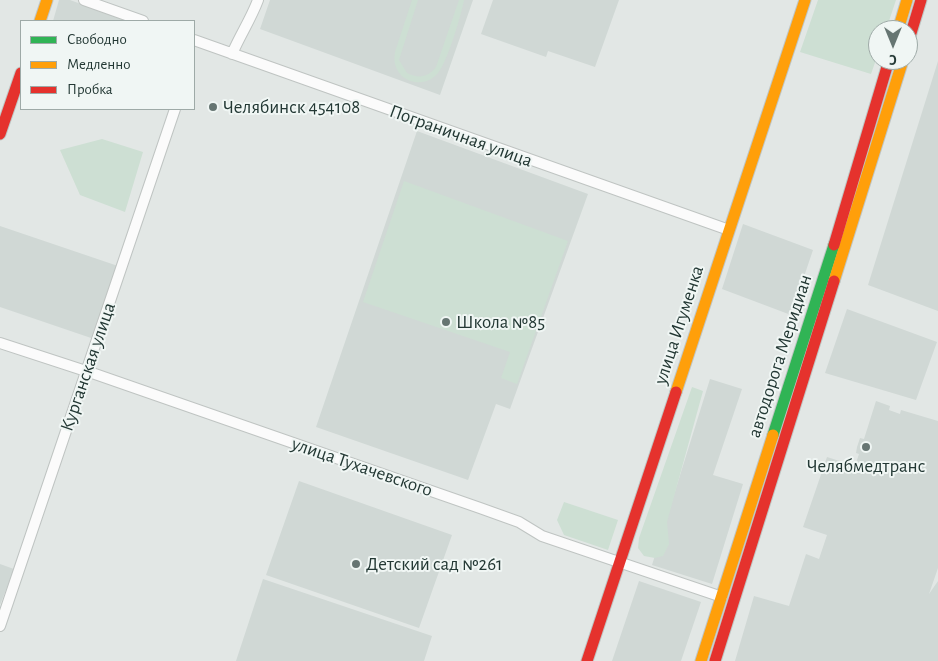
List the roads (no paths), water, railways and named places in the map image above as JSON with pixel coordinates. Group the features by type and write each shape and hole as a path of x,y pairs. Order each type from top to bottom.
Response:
{"main road":[{"path":"40,20 47,0"},
{"name":"улица Игуменка","path":"587,661 805,0"},
{"path":"901,20 907,0"},
{"path":"915,20 921,0"},
{"name":"автодорога Меридиан","path":"701,661 839,228 886,70"},
{"name":"автодорога Меридиан","path":"715,661 900,70"},
{"path":"0,134 20,76"}],"street":[{"path":"84,0 139,20"},
{"path":"232,54 240,32 252,17 258,0"},
{"name":"Пограничная улица","path":"195,41 729,230"},
{"name":"Курганская улица","path":"0,626 175,110"},
{"name":"улица Тухачевского","path":"0,343 87,371 519,522 542,536 722,597"}],"place":[{"name":"Челябинск 454108","path":"213,107"},
{"name":"Школа №85","path":"446,322"},
{"name":"Челябмедтранс","path":"866,447"},
{"name":"Детский сад №261","path":"356,564"}]}
